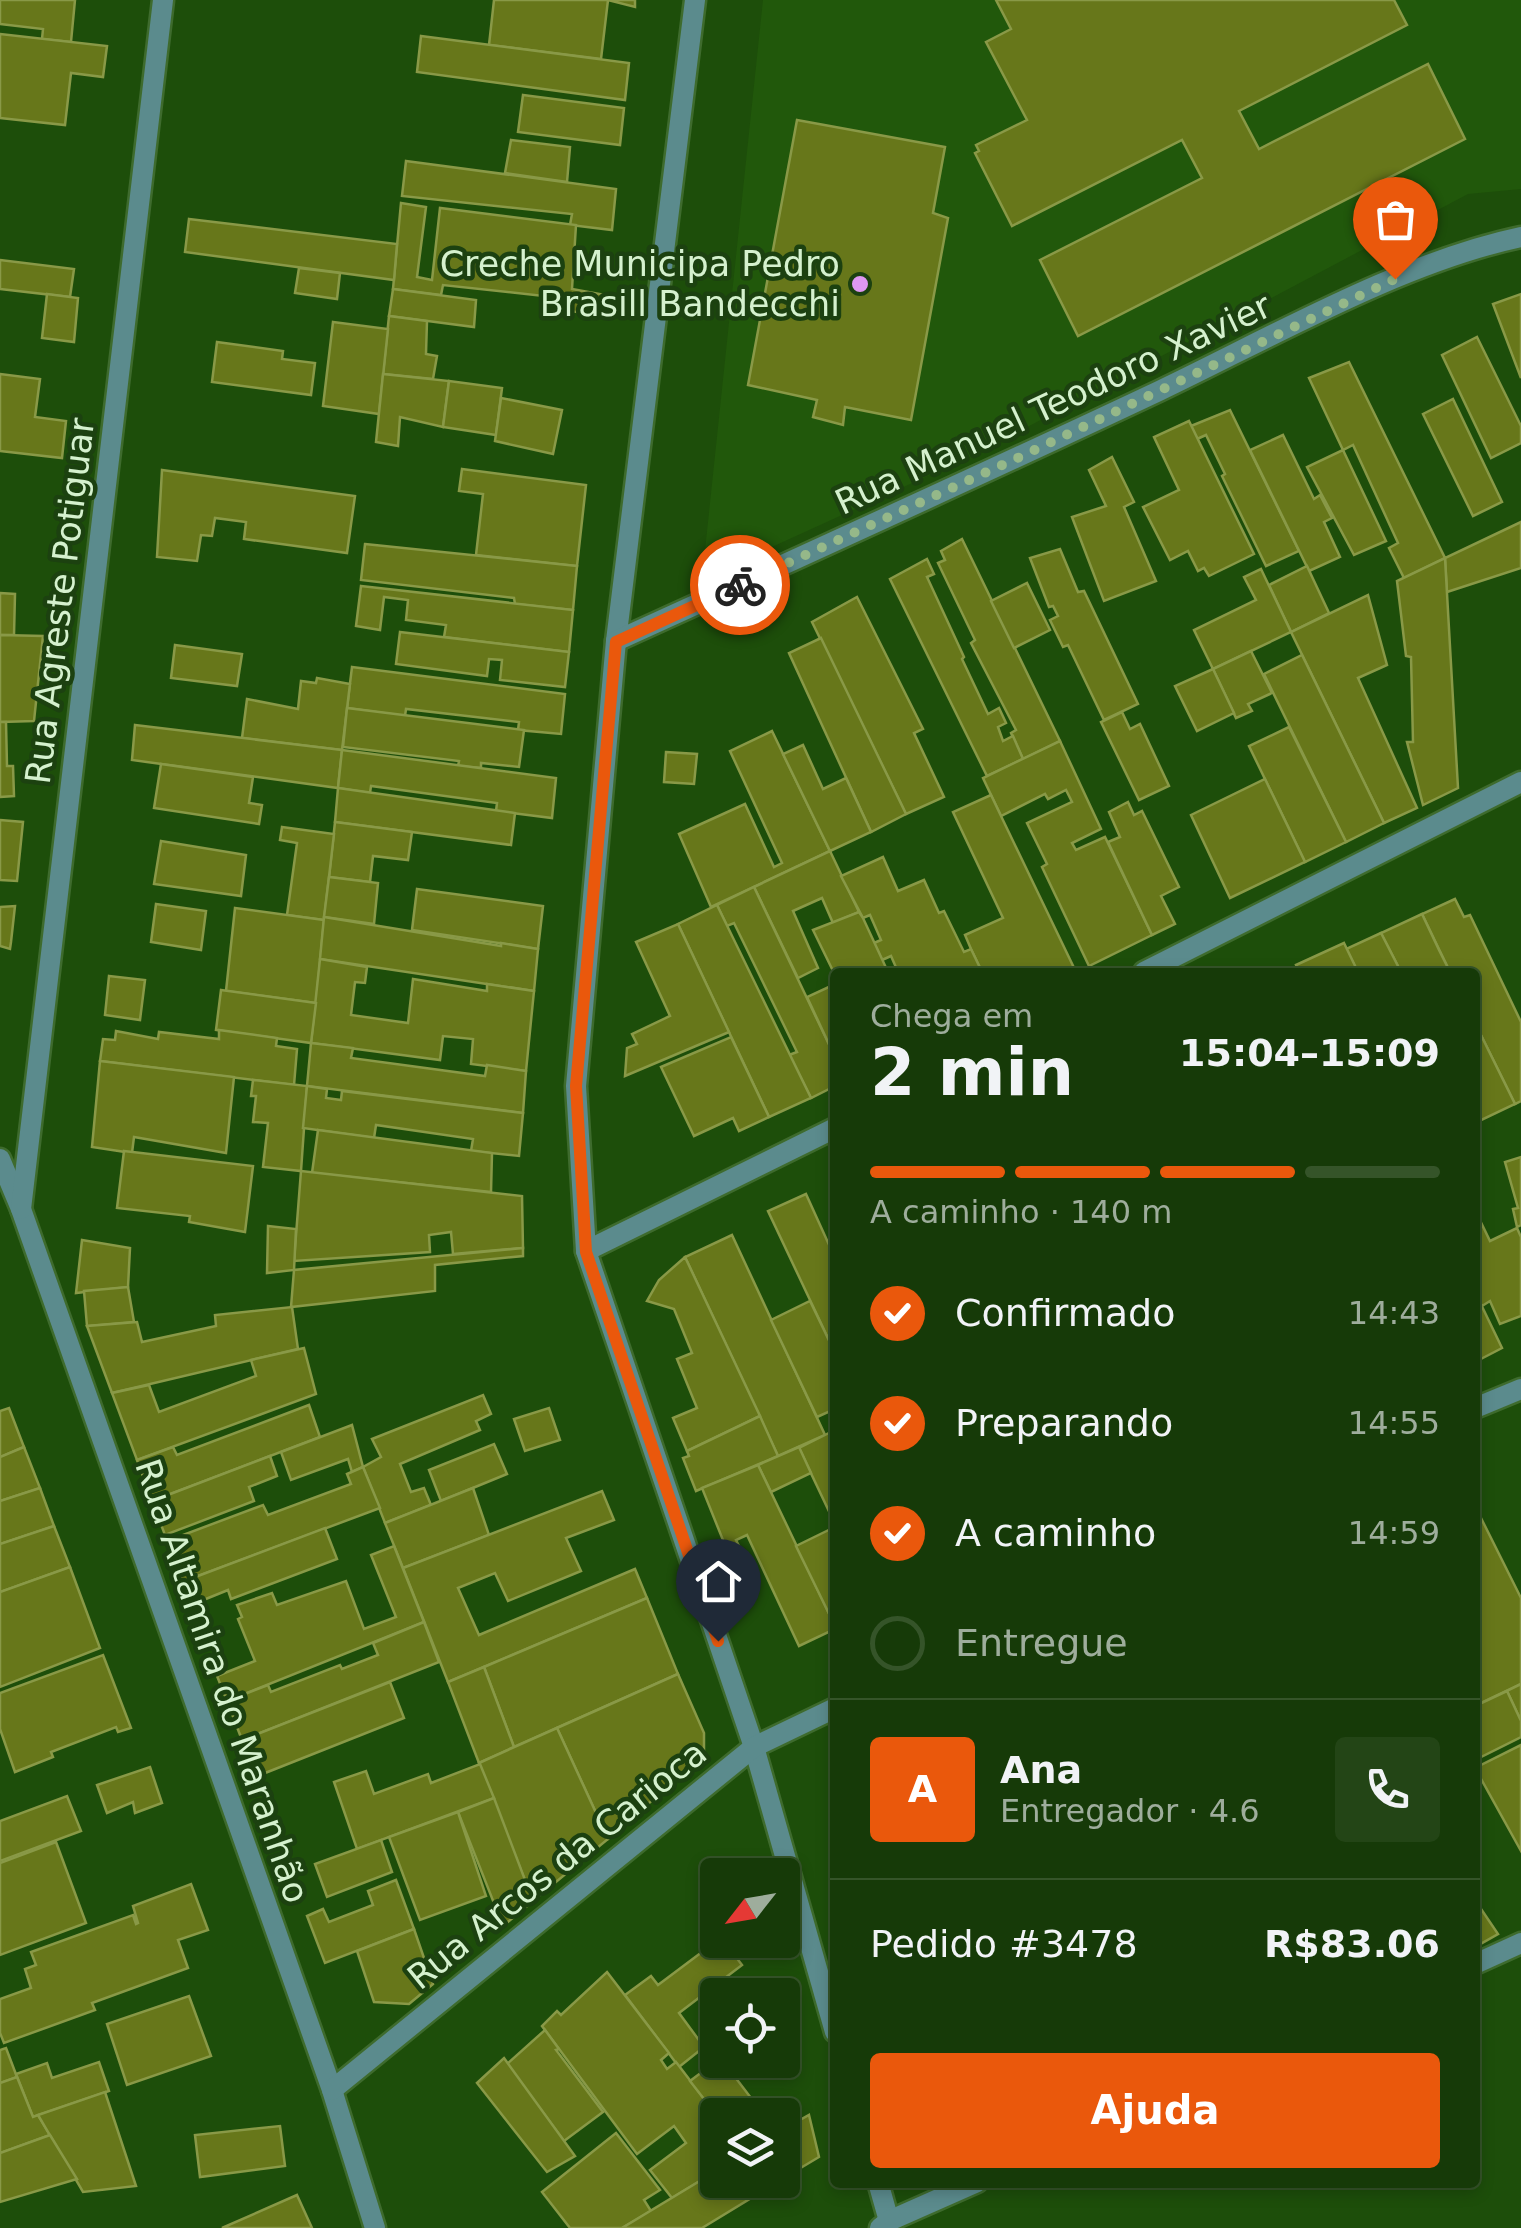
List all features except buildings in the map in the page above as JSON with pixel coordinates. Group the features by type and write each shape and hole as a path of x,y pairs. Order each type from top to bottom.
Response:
{"street":[{"name":"Rua Agreste Potiguar","path":"21,1209 163,0"},
{"path":"695,0 616,642 576,1086 586,1252 754,1747 830,2014"},
{"name":"Rua Manuel Teodoro Xavier","path":"616,642 1395,279 1521,237"},
{"path":"1152,968 1521,782"},
{"path":"586,1252 830,1130"},
{"name":"Rua Altamira do Maranhão","path":"0,1159 332,2090 375,2228"},
{"path":"1480,1406 1521,1389"},
{"name":"Rua Arcos da Carioca","path":"332,2090 754,1747 830,1710"},
{"path":"1480,1962 1521,1943"},
{"path":"879,2188 885,2224 963,2188"}],"shaded area":[{"path":"763,0 1521,0 1521,189 1468,194 980,452 702,579"}],"way so far":[{"path":"740,585 1395,279"}],"place":[{"name":"Creche Municipa Pedro Brasill Bandecchi","path":"860,284"}],"route":[{"path":"718,1641 586,1252 576,1086 616,642 740,585"}]}
